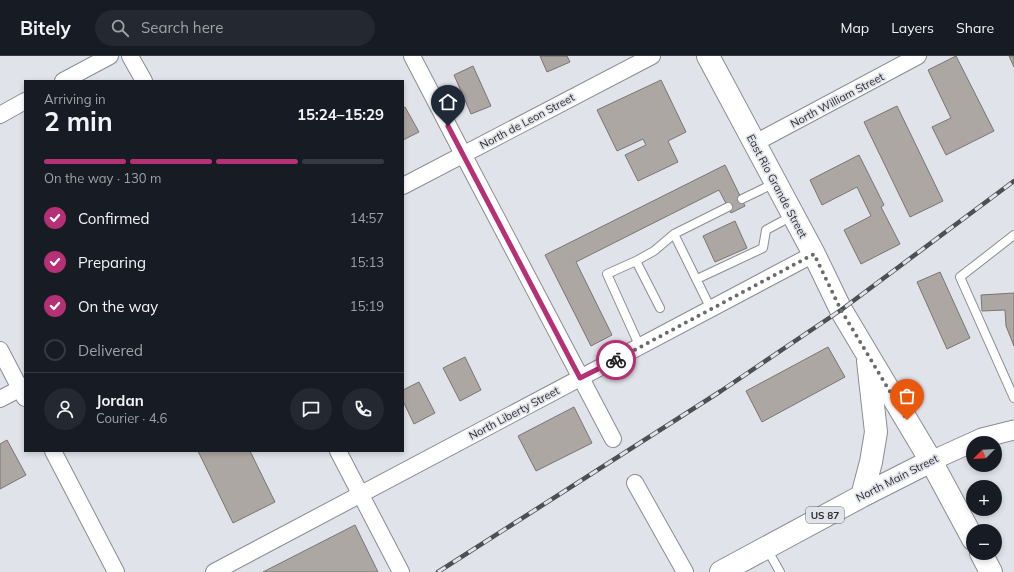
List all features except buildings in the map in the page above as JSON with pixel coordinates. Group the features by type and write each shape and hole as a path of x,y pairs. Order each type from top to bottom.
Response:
{"main road":[{"name":"East Rio Grande Street","path":"708,56 814,254 841,310 931,461 966,526"},
{"path":"862,496 871,462 876,432 866,352"},
{"name":"North Main Street","path":"721,572 862,496 931,461"},
{"path":"985,560 991,572"}],"street":[{"path":"65,80 110,56"},
{"path":"130,56 143,80"},
{"path":"412,56 612,439"},
{"name":"North de Leon Street","path":"404,185 652,56"},
{"name":"North William Street","path":"755,143 918,56"},
{"path":"0,115 24,102"},
{"name":"North Liberty Street","path":"214,572 814,254"},
{"path":"0,350 23,390 0,399"},
{"name":"North Main Street","path":"931,461 982,438 1014,430"},
{"path":"54,452 116,572"},
{"path":"339,452 401,572"},
{"path":"635,484 685,572"}],"lane":[{"path":"742,199 776,183"},
{"path":"640,347 607,274 636,261 654,251 674,234 728,207"},
{"path":"697,279 763,248 766,230 793,215"},
{"path":"674,234 711,309"},
{"path":"1014,235 960,277 1014,398"},
{"path":"636,261 660,308"},
{"path":"766,548 780,572"}],"railway":[{"path":"438,572 721,391 841,310 1014,181"}],"way so far":[{"path":"616,360 814,254 841,310 907,420"}],"route":[{"path":"448,126 580,378 616,360"}]}
